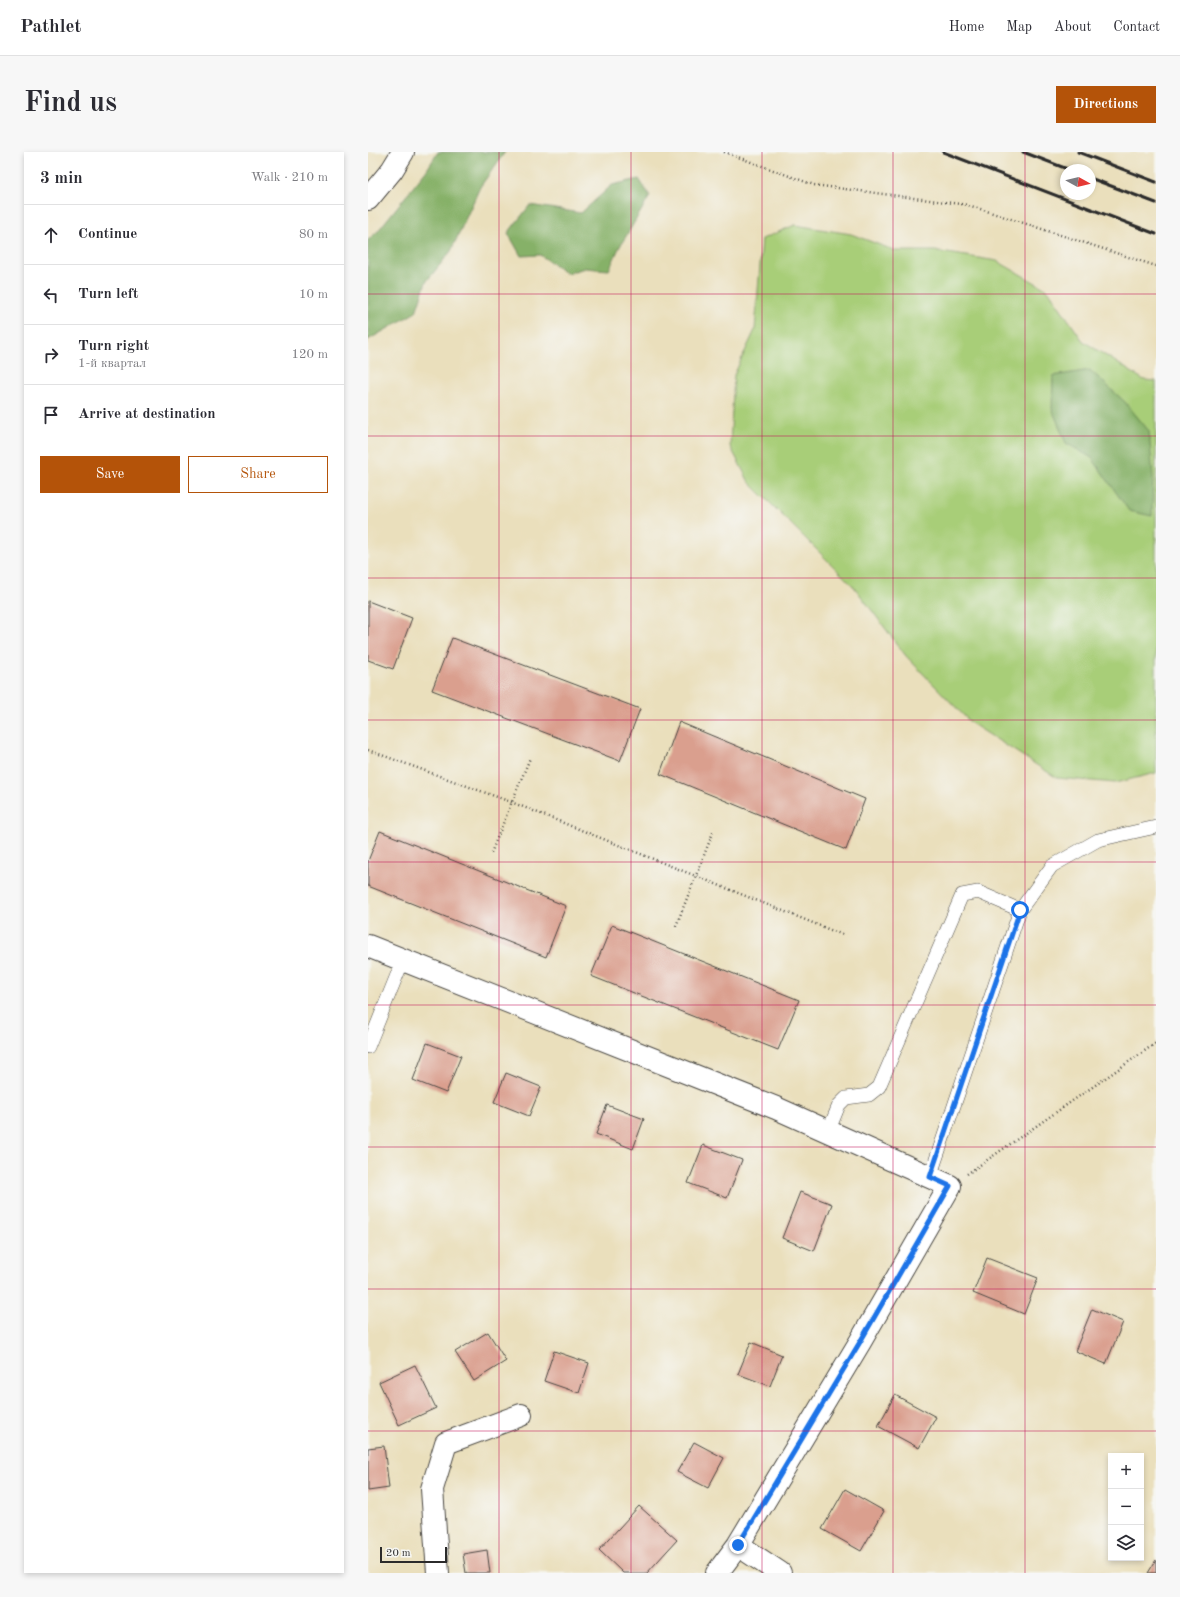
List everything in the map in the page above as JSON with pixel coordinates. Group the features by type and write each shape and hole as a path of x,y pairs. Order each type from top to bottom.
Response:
{"street":[{"path":"368,199 392,170 403,152"},
{"path":"368,946 776,1108 950,1186 860,1342 738,1545 717,1573"},
{"path":"438,1573 432,1489 446,1443 521,1415"},
{"path":"738,1545 780,1573"}],"lane":[{"path":"930,1177 1020,910 1052,866 1098,840 1156,827"},
{"path":"828,1132 839,1105 846,1098 869,1095 879,1087 962,895 978,892 1020,910"},
{"path":"368,1047 403,960"}],"path":[{"path":"724,152 814,185 968,205 1156,266"},
{"path":"368,750 511,802 843,935"},
{"path":"491,853 530,758"},
{"path":"676,926 714,830"},
{"path":"950,1186 1156,1043"}],"green space":[{"path":"438,152 505,152 480,187 451,251 426,282 416,312 368,340 368,240 377,232 426,171"},
{"path":"639,179 650,196 619,248 609,270 585,268 567,273 540,255 521,256 508,233 530,205 581,213 612,185"},
{"path":"795,225 851,234 896,251 935,251 997,261 1048,290 1083,341 1144,380 1156,381 1156,773 1115,783 1057,778 971,723 906,656 855,588 749,482 730,446 734,375 755,330 762,239"},
{"path":"1090,370 1125,402 1149,431 1153,477 1152,516 1129,511 1092,458 1066,443 1052,409 1053,376"}],"building":[{"path":"368,601 412,618 393,669 368,660"},
{"path":"452,638 640,709 620,761 432,690"},
{"path":"679,722 865,799 846,850 660,774"},
{"path":"380,831 566,906 546,957 368,886 368,861"},
{"path":"612,925 799,1000 778,1050 591,976"},
{"path":"427,1043 461,1056 446,1093 413,1080"},
{"path":"506,1073 541,1087 529,1116 494,1102"},
{"path":"607,1105 644,1119 633,1149 596,1134"},
{"path":"703,1145 742,1160 727,1198 688,1183"},
{"path":"800,1192 832,1204 814,1251 782,1238"},
{"path":"987,1258 1038,1278 1024,1314 973,1293"},
{"path":"1092,1309 1123,1322 1106,1364 1075,1351"},
{"path":"488,1332 506,1361 474,1381 455,1352"},
{"path":"751,1342 782,1355 770,1386 738,1374"},
{"path":"554,1351 589,1363 579,1393 544,1381"},
{"path":"415,1365 436,1408 399,1425 379,1382"},
{"path":"895,1395 936,1417 919,1448 878,1426"},
{"path":"694,1442 724,1458 708,1488 677,1472"},
{"path":"384,1446 389,1488 368,1491 368,1448"},
{"path":"845,1489 884,1511 861,1551 822,1529"},
{"path":"639,1506 677,1540 647,1573 623,1573 599,1550"},
{"path":"487,1550 490,1573 466,1573 463,1554"},
{"path":"1156,1560 1156,1573 1148,1573"}],"railway":[{"path":"943,152 1156,234"},
{"path":"1023,152 1060,166"},
{"path":"1078,152 1156,182"},
{"path":"1096,180 1156,203"}],"route":[{"path":"738,1545 860,1342 950,1186 930,1177 1020,910"}]}
